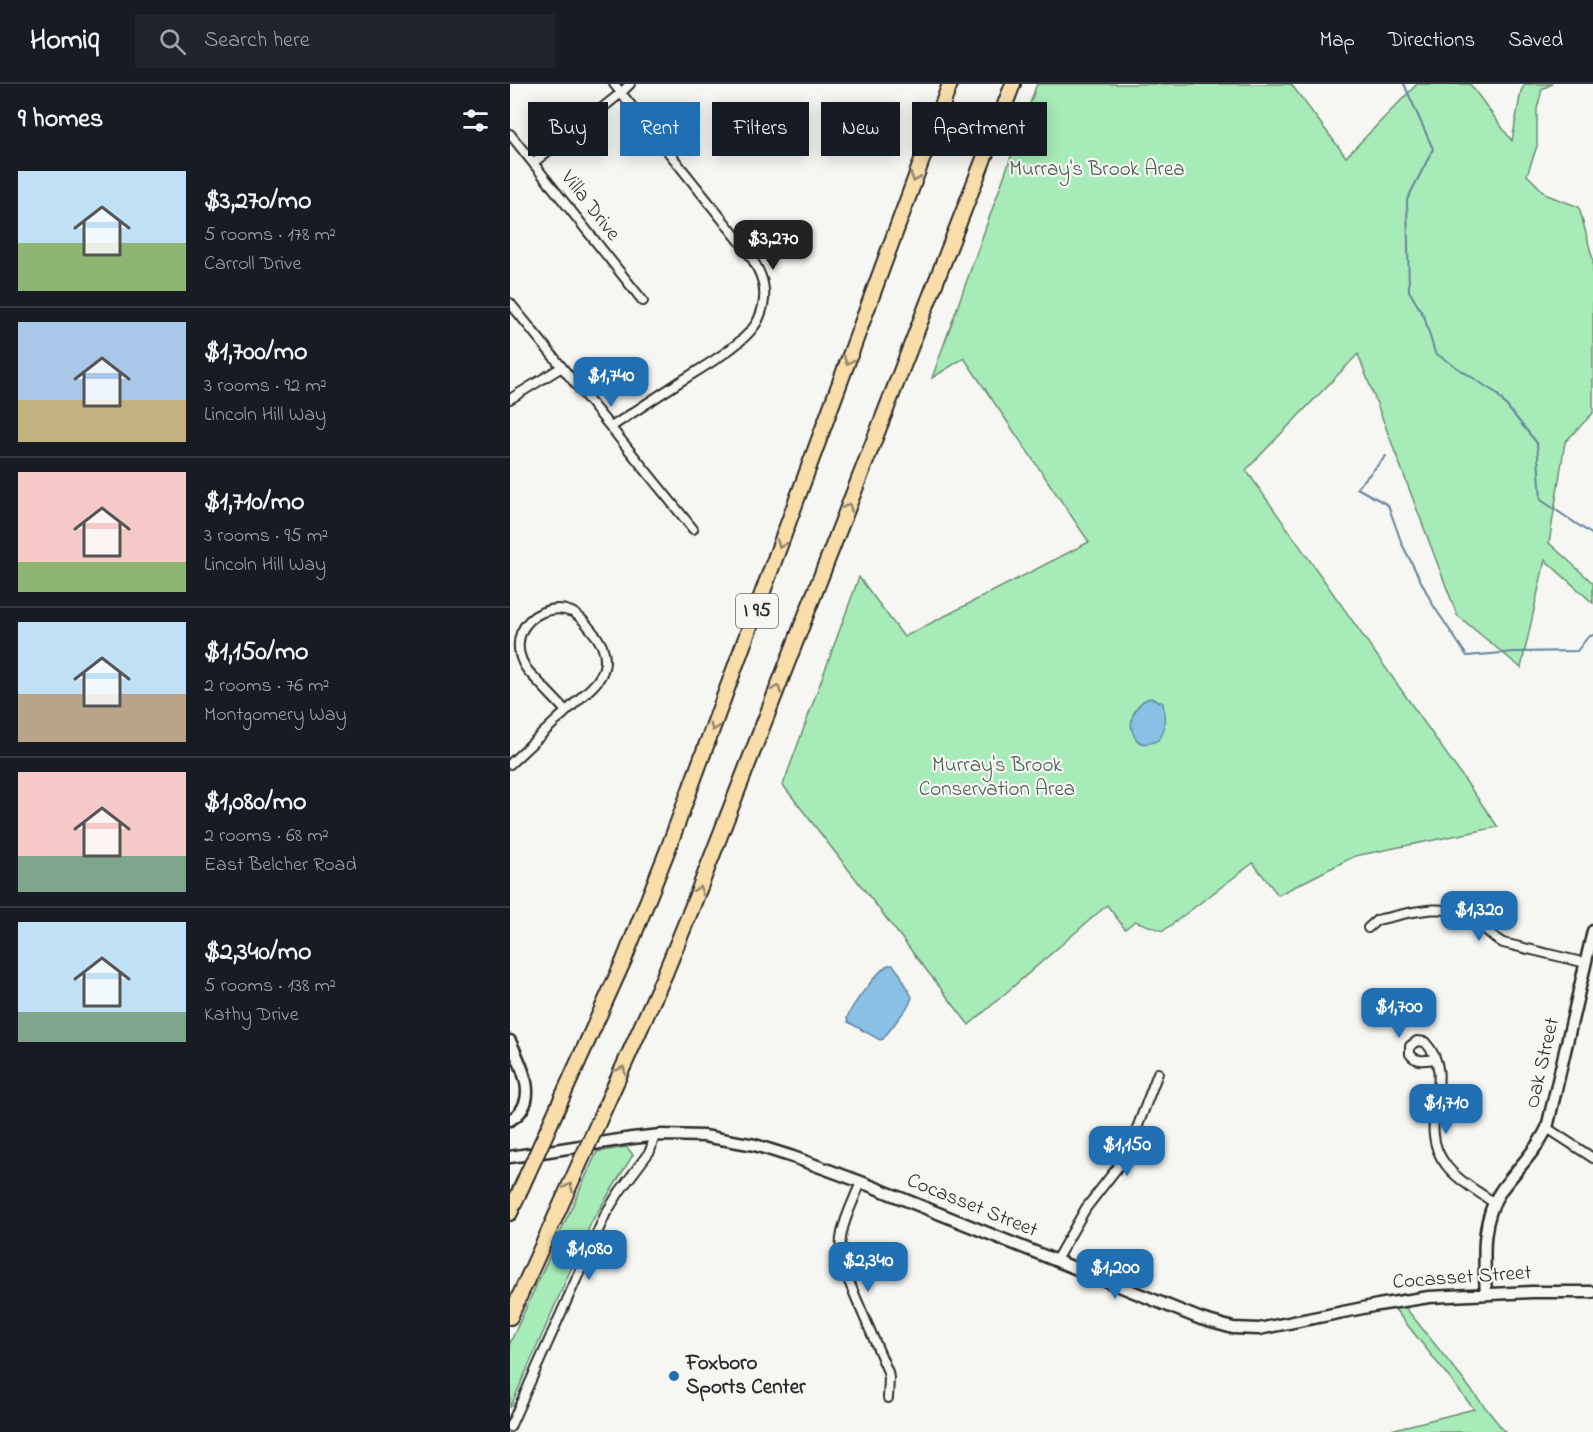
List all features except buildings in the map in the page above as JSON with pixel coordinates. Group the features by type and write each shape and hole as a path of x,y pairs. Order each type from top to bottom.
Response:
{"highway":[{"name":"I 95","path":"510,1213 624,960 664,861 950,84"},
{"name":"I 95","path":"510,1317 664,976 696,899 1013,84"}],"main road":[{"name":"Oak Street","path":"1486,1294 1485,1240 1488,1221 1494,1203 1547,1128 1593,931"},
{"path":"510,1041 525,1076 528,1090 519,1113 510,1120"},
{"name":"Cocasset Street","path":"510,1157 655,1135 698,1135 748,1144 793,1156 861,1182 1201,1319 1241,1329 1259,1329 1429,1297 1569,1290 1593,1292"}],"street":[{"path":"611,427 715,359 751,331 758,320 764,297 760,271 746,249 614,84"},
{"path":"533,163 630,84"},
{"name":"Villa Drive","path":"510,134 643,301"},
{"path":"510,303 693,529"},
{"path":"510,399 562,367"},
{"path":"510,764 596,683 603,671 605,657 602,644 584,620 572,612 552,609 539,613 528,622 521,633 519,647 522,661 529,672 566,711"},
{"path":"1368,928 1381,919 1433,910 1447,910 1470,918 1503,943 1586,963"},
{"path":"1435,1059 1440,1080 1433,1123 1436,1149 1451,1170 1494,1203"},
{"path":"1056,1260 1086,1208 1129,1149 1158,1073"},
{"path":"1547,1128 1593,1158"},
{"path":"510,1426 606,1213 650,1152 655,1135"},
{"path":"861,1182 843,1228 839,1245 840,1254 844,1270 888,1372 888,1398"}],"green space":[{"path":"1037,84 1291,84 1346,157 1417,84 1470,84 1512,141 1521,91 1525,84 1552,84 1542,89 1537,109 1537,146 1527,175 1547,195 1579,207 1593,260 1593,413 1565,442 1549,543 1593,583 1593,603 1545,560 1521,668 1457,615 1358,354 1246,470 1498,827 1355,856 1278,895 1253,863 1163,931 1135,921 1125,929 1107,905 969,1025 783,785 859,577 904,637 1089,542 964,358 932,378 1011,156 1047,156 1047,102 1031,102"},
{"path":"627,1147 633,1155 592,1221 510,1408 510,1343 597,1152"},
{"path":"1405,1307 1505,1432 1383,1432 1474,1409 1394,1308"}],"water":[{"path":"1151,698 1163,703 1163,733 1156,741 1142,743 1133,734 1133,715 1140,704"},
{"path":"888,965 893,965 900,974 912,997 909,1005 880,1040 848,1022 847,1018 865,990"}],"waterway":[{"path":"1404,84 1433,149 1407,200 1409,291 1424,316 1435,353 1496,393 1537,443 1541,500 1593,535"},
{"path":"1386,456 1357,488 1388,505 1402,544 1433,605 1467,656 1514,652 1577,651 1588,637 1593,635"}],"place":[{"name":"Foxboro Sports Center","path":"674,1376"}],"park label":[{"name":"Murray's Brook Area","path":"1097,170"},
{"name":"Murray's Brook Conservation Area","path":"997,778"}]}
